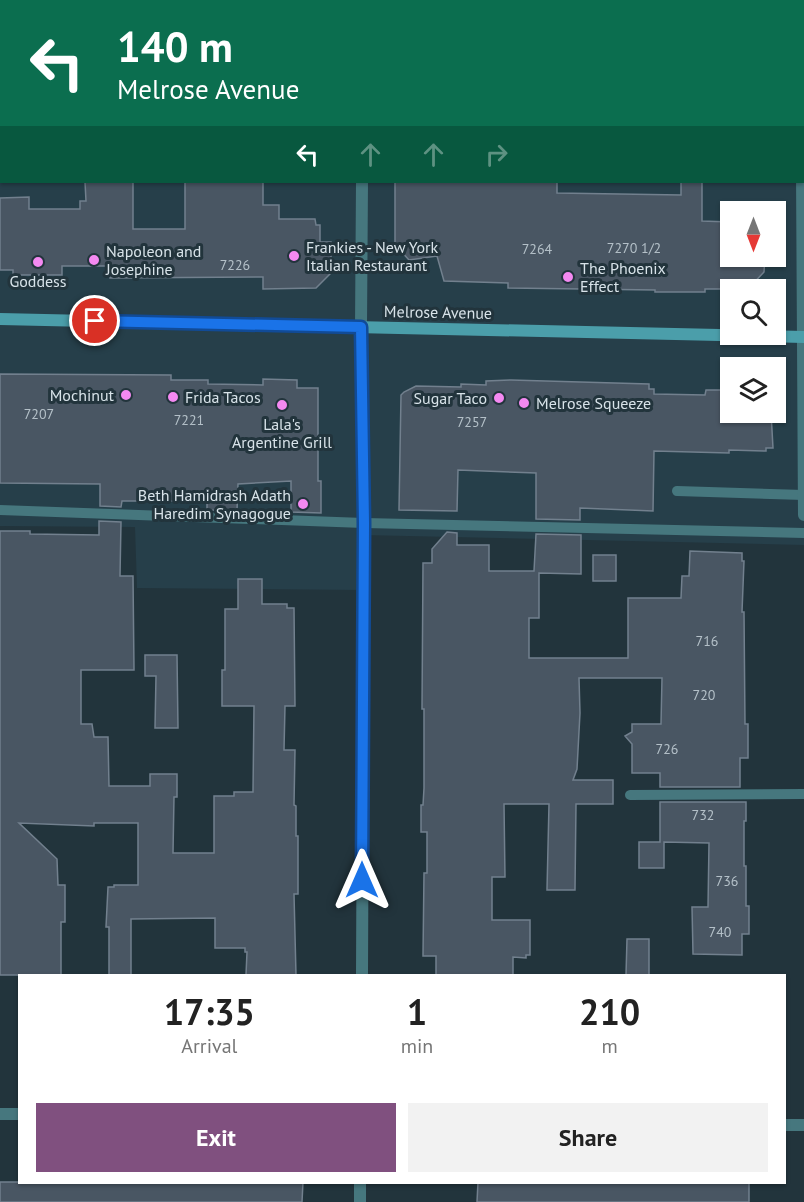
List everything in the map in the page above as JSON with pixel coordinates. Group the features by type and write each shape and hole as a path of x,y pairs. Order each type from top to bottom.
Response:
{"main road":[{"name":"Melrose Avenue","path":"0,319 804,338"}],"street":[{"path":"362,183 361,327 364,523 362,974"},
{"path":"802,183 804,515"},
{"path":"0,1114 18,1114"},
{"path":"786,1125 804,1125"},
{"path":"360,1184 360,1202"}],"lane":[{"path":"677,491 804,495"},
{"path":"0,510 364,523 804,533"},
{"path":"630,795 804,794"}],"shaded area":[{"path":"0,183 804,183 804,545 362,535 362,590 137,588 135,527 0,526"}],"building":[{"path":"85,183 133,183 133,229 185,229 185,183 263,183 263,205 279,205 279,219 315,219 316,225 320,225 320,242 331,242 331,273 316,288 263,289 263,277 110,278 110,266 62,266 62,275 13,275 13,270 0,270 0,198 29,197 29,209 80,209 80,201 86,201"},
{"path":"395,183 557,183 557,193 681,195 681,183 702,183 702,221 720,222 720,267 764,267 764,272 757,279 720,279 720,289 705,289 705,292 508,288 508,283 444,281 437,256 409,260 399,246 395,246"},
{"path":"0,374 171,375 171,380 208,380 208,384 263,385 263,379 297,380 297,388 318,388 318,481 321,481 321,513 291,512 291,481 238,484 237,511 207,510 207,501 122,501 121,507 100,506 100,484 0,483"},
{"path":"486,381 649,384 649,389 654,389 654,394 705,395 706,390 720,390 720,423 772,423 773,448 766,448 766,451 729,450 729,453 654,451 653,511 580,508 580,520 536,519 536,473 458,470 457,511 399,510 401,395 416,386 461,387 461,384 486,385"},
{"path":"99,521 121,522 120,576 133,576 134,670 81,670 81,724 92,724 94,737 108,737 109,786 150,786 150,774 177,774 177,797 174,797 173,853 214,853 214,796 234,796 234,792 253,792 254,706 222,706 222,670 225,670 225,609 238,609 238,579 262,579 262,604 287,604 287,608 294,608 295,706 285,706 284,750 295,750 294,805 296,806 296,836 298,836 298,894 294,894 296,974 246,974 247,952 245,948 215,948 215,918 131,919 131,974 109,974 109,927 106,927 108,887 138,885 138,823 94,823 94,826 19,823 57,859 58,885 65,885 65,922 61,922 61,974 0,975 0,531 99,535"},
{"path":"447,532 457,533 457,545 489,545 489,571 534,571 536,534 581,535 581,574 539,573 539,618 529,618 529,658 628,658 628,598 681,598 682,576 689,576 690,551 742,553 742,561 744,561 742,612 744,612 745,724 748,724 748,758 740,758 740,787 660,787 660,773 632,773 632,744 625,736 632,732 632,724 661,724 662,678 579,678 577,769 573,780 613,780 613,804 576,804 575,890 547,890 549,804 504,804 505,877 492,877 492,920 530,920 530,955 526,955 526,958 513,957 513,974 436,974 436,956 423,956 427,832 421,832 421,805 423,805 424,788 423,563 432,563 432,549"},
{"path":"593,555 616,555 616,581 593,581"},
{"path":"145,655 177,655 178,728 155,728 156,676 145,676"},
{"path":"660,802 746,802 744,866 746,866 746,906 749,906 749,934 742,934 742,955 693,954 692,907 708,907 709,843 664,842 664,868 639,868 639,842 660,842"},
{"path":"627,939 649,939 649,974 626,974"},
{"path":"0,1182 18,1182 18,1184 303,1184 302,1202 0,1202"},
{"path":"478,1184 749,1184 749,1202 477,1202"}],"place":[{"name":"Frankies - New York Italian Restaurant","path":"294,256"},
{"name":"Napoleon and Josephine","path":"94,260"},
{"name":"Goddess","path":"38,262"},
{"name":"The Phoenix Effect","path":"568,277"},
{"name":"Mochinut","path":"126,395"},
{"name":"Frida Tacos","path":"173,397"},
{"name":"Sugar Taco","path":"499,398"},
{"name":"Melrose Squeeze","path":"524,403"},
{"name":"Lala's Argentine Grill","path":"282,405"},
{"name":"Beth Hamidrash Adath Haredim Synagogue","path":"303,504"}],"route":[{"path":"95,321 361,327 364,523 362,880"}]}
